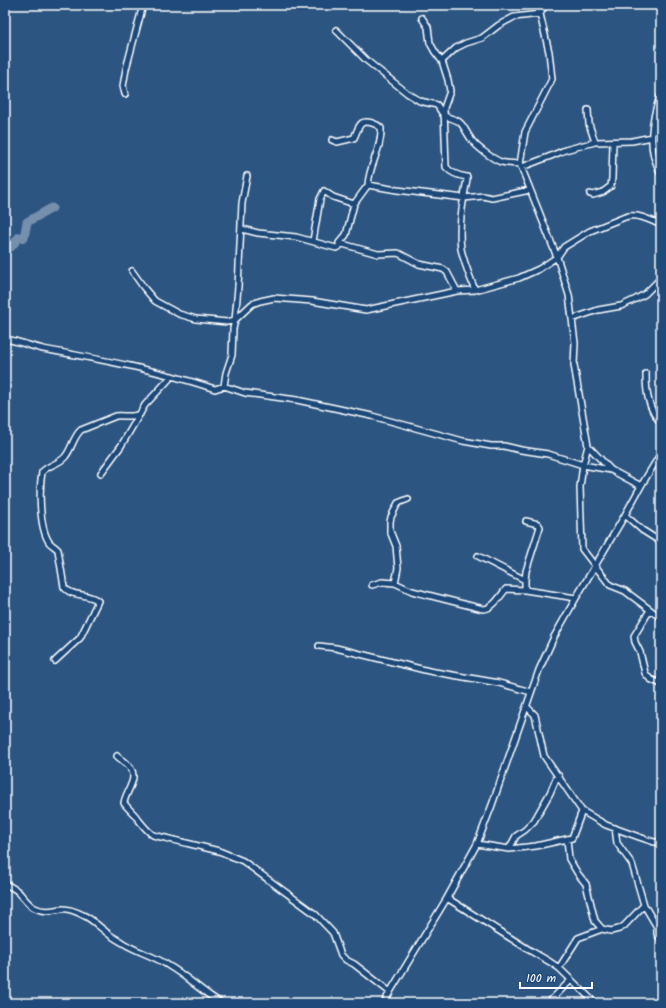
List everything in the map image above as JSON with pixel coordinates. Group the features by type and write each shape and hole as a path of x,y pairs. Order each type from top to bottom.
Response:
{"street":[{"path":"125,94 123,86 126,69 143,5"},
{"path":"534,5 540,14 549,52 552,79 526,132 521,165 557,257 568,290 575,343 574,365 588,446 583,465 580,487 582,549 610,584 625,591 661,618"},
{"path":"540,14 545,5"},
{"path":"442,61 456,48 482,38 514,17 540,14"},
{"path":"422,18 428,27 430,43 442,61 450,91 444,108 446,164 449,171 459,176 467,177 460,221 462,250 474,290"},
{"path":"336,30 366,60 408,93 420,101 437,105 444,116 462,123 472,141 495,159 502,162 521,165 565,150 595,142 632,141 652,137"},
{"path":"661,95 655,114 652,137 654,156 661,175"},
{"path":"588,110 589,124 595,142"},
{"path":"242,229 296,237 336,248 339,247 339,243 346,235 354,204 368,185 369,174 379,149 381,128 374,123 364,122 361,124 354,138 337,142 332,140"},
{"path":"590,194 593,195 604,192 611,186 613,142"},
{"path":"224,386 226,373 232,355 240,239 242,229 242,203 248,176"},
{"path":"368,185 464,198 482,196 492,198 530,190"},
{"path":"313,241 320,199 324,191 333,198 354,204"},
{"path":"132,271 155,300 179,314 196,319 227,322 235,320 252,304 260,300 274,298 312,301 366,310 457,291 474,290 519,278 539,269 557,257 564,247 590,231 630,216 638,216 661,225"},
{"path":"339,243 378,254 398,253 419,264 443,269 447,272 457,291"},
{"path":"572,319 598,310 621,306 645,294 661,278"},
{"path":"5,339 39,348 100,359 172,376 215,389 224,386 245,394 297,400 372,416 462,441 490,446 504,446 548,454 583,465 611,470 641,486"},
{"path":"646,374 647,396 652,410 661,422"},
{"path":"101,473 121,446 145,405 172,376"},
{"path":"55,661 80,638 98,602 86,596 69,591 64,587 58,550 49,543 42,520 42,472 60,462 65,457 77,433 81,430 116,416 121,415 135,417 140,414"},
{"path":"588,446 611,470"},
{"path":"384,1003 447,898 476,844 527,707 539,670 551,644 576,598 661,453"},
{"path":"394,583 398,568 396,546 390,531 391,516 401,500 408,499"},
{"path":"625,516 642,530 661,542"},
{"path":"525,590 526,571 540,530 538,524 526,521"},
{"path":"478,556 525,580"},
{"path":"372,586 382,582 394,583 412,591 483,609 488,609 506,589 525,590 576,598"},
{"path":"650,610 634,636 640,652 644,673 650,679 661,684"},
{"path":"319,646 336,648 387,660 429,672 499,683 532,692"},
{"path":"527,707 535,715 544,756 582,811 606,825 654,842 661,842"},
{"path":"117,756 132,770 133,775 133,780 126,792 124,803 128,810 136,816 146,830 153,835 219,851 242,861 315,914 333,933 341,954 346,960 354,964 390,992"},
{"path":"509,849 516,836 525,830 534,820 559,776"},
{"path":"476,844 509,849 536,846 572,838 582,811"},
{"path":"615,828 617,843 632,864 644,905 657,927 657,934 659,937"},
{"path":"567,839 569,859 586,884 595,921 602,929"},
{"path":"5,884 16,889 28,904 36,908 44,911 63,909 85,916 104,931 126,945 169,965 185,978 194,982 199,989 221,1003"},
{"path":"447,898 559,968 595,1003"},
{"path":"559,968 578,938 602,929 611,931 619,929 624,926 644,905"},
{"path":"548,1003 571,980"}],"waterway":[{"path":"5,250 11,247 19,237 24,238 27,222 52,208"}]}
